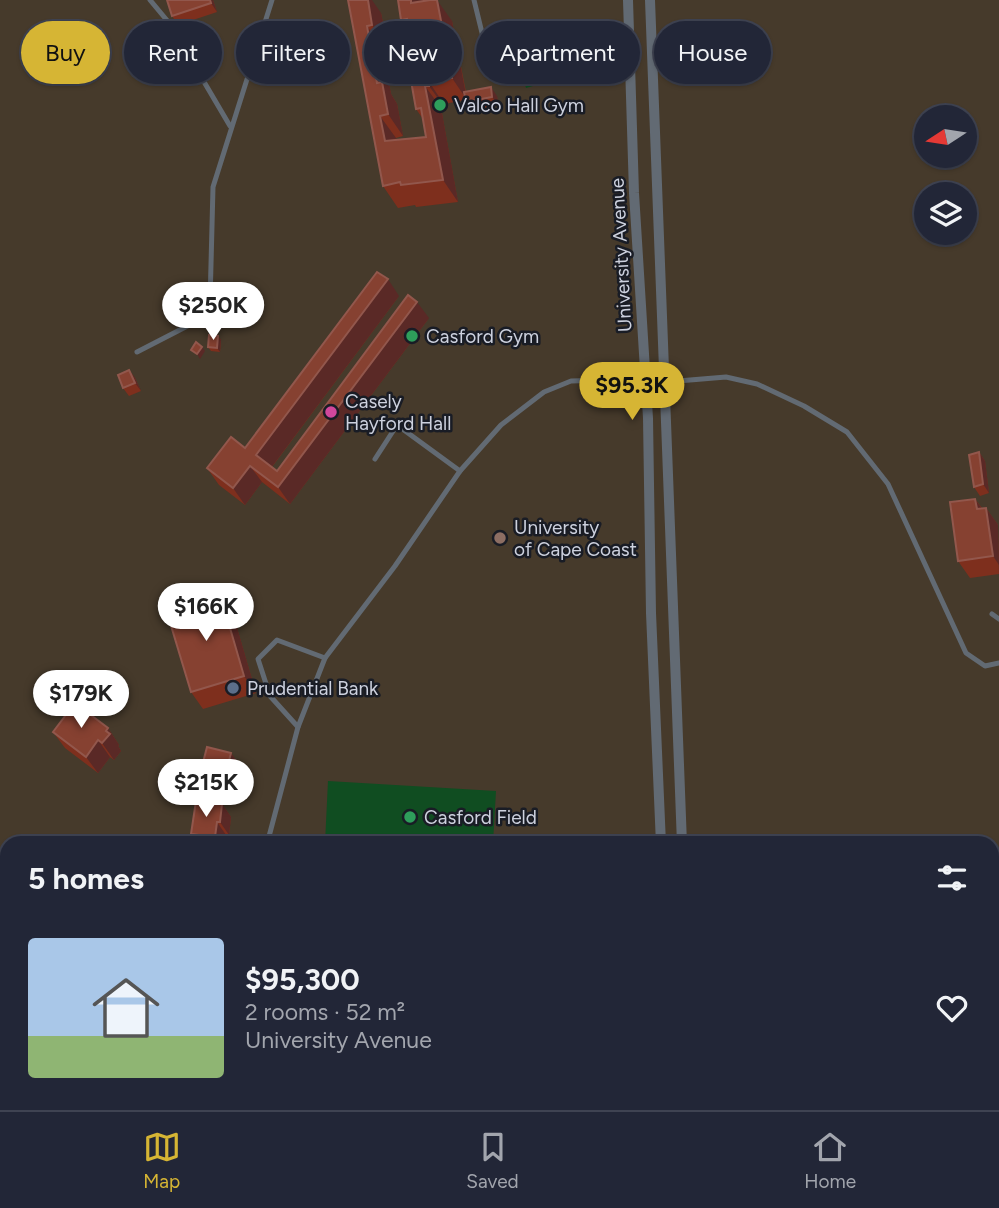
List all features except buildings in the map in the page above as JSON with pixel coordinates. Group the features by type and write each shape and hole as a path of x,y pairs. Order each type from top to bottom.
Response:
{"street":[{"name":"University Avenue","path":"628,0 634,193 646,379 661,836"},
{"name":"University Avenue","path":"650,0 658,251 666,382 671,612 682,836"}],"lane":[{"path":"150,0 170,24 230,125"},
{"path":"137,352 203,318 210,303 212,187 272,0"},
{"path":"474,0 479,21"},
{"path":"269,836 298,727 325,658 460,471 501,425 544,392 570,381 646,379 666,382 726,377 757,384 804,406 847,432 888,484 966,653 985,666 999,663"},
{"path":"375,459 397,425 460,471"},
{"path":"992,614 999,619"},
{"path":"298,727 270,696 258,659 277,640 325,658"}],"shaded area":[{"name":"University of Cape Coast","path":"0,0 999,0 999,836 0,836"}],"green space":[{"name":"Casford Field","path":"328,781 496,791 493,836 325,836"}],"place":[{"name":"Valco Hall Gym","path":"440,105"},
{"name":"Casford Gym","path":"412,336"},
{"name":"Casely Hayford Hall","path":"331,412"},
{"name":"University of Cape Coast","path":"500,538"},
{"name":"Prudential Bank","path":"233,688"},
{"name":"Casford Field","path":"410,817"}]}
